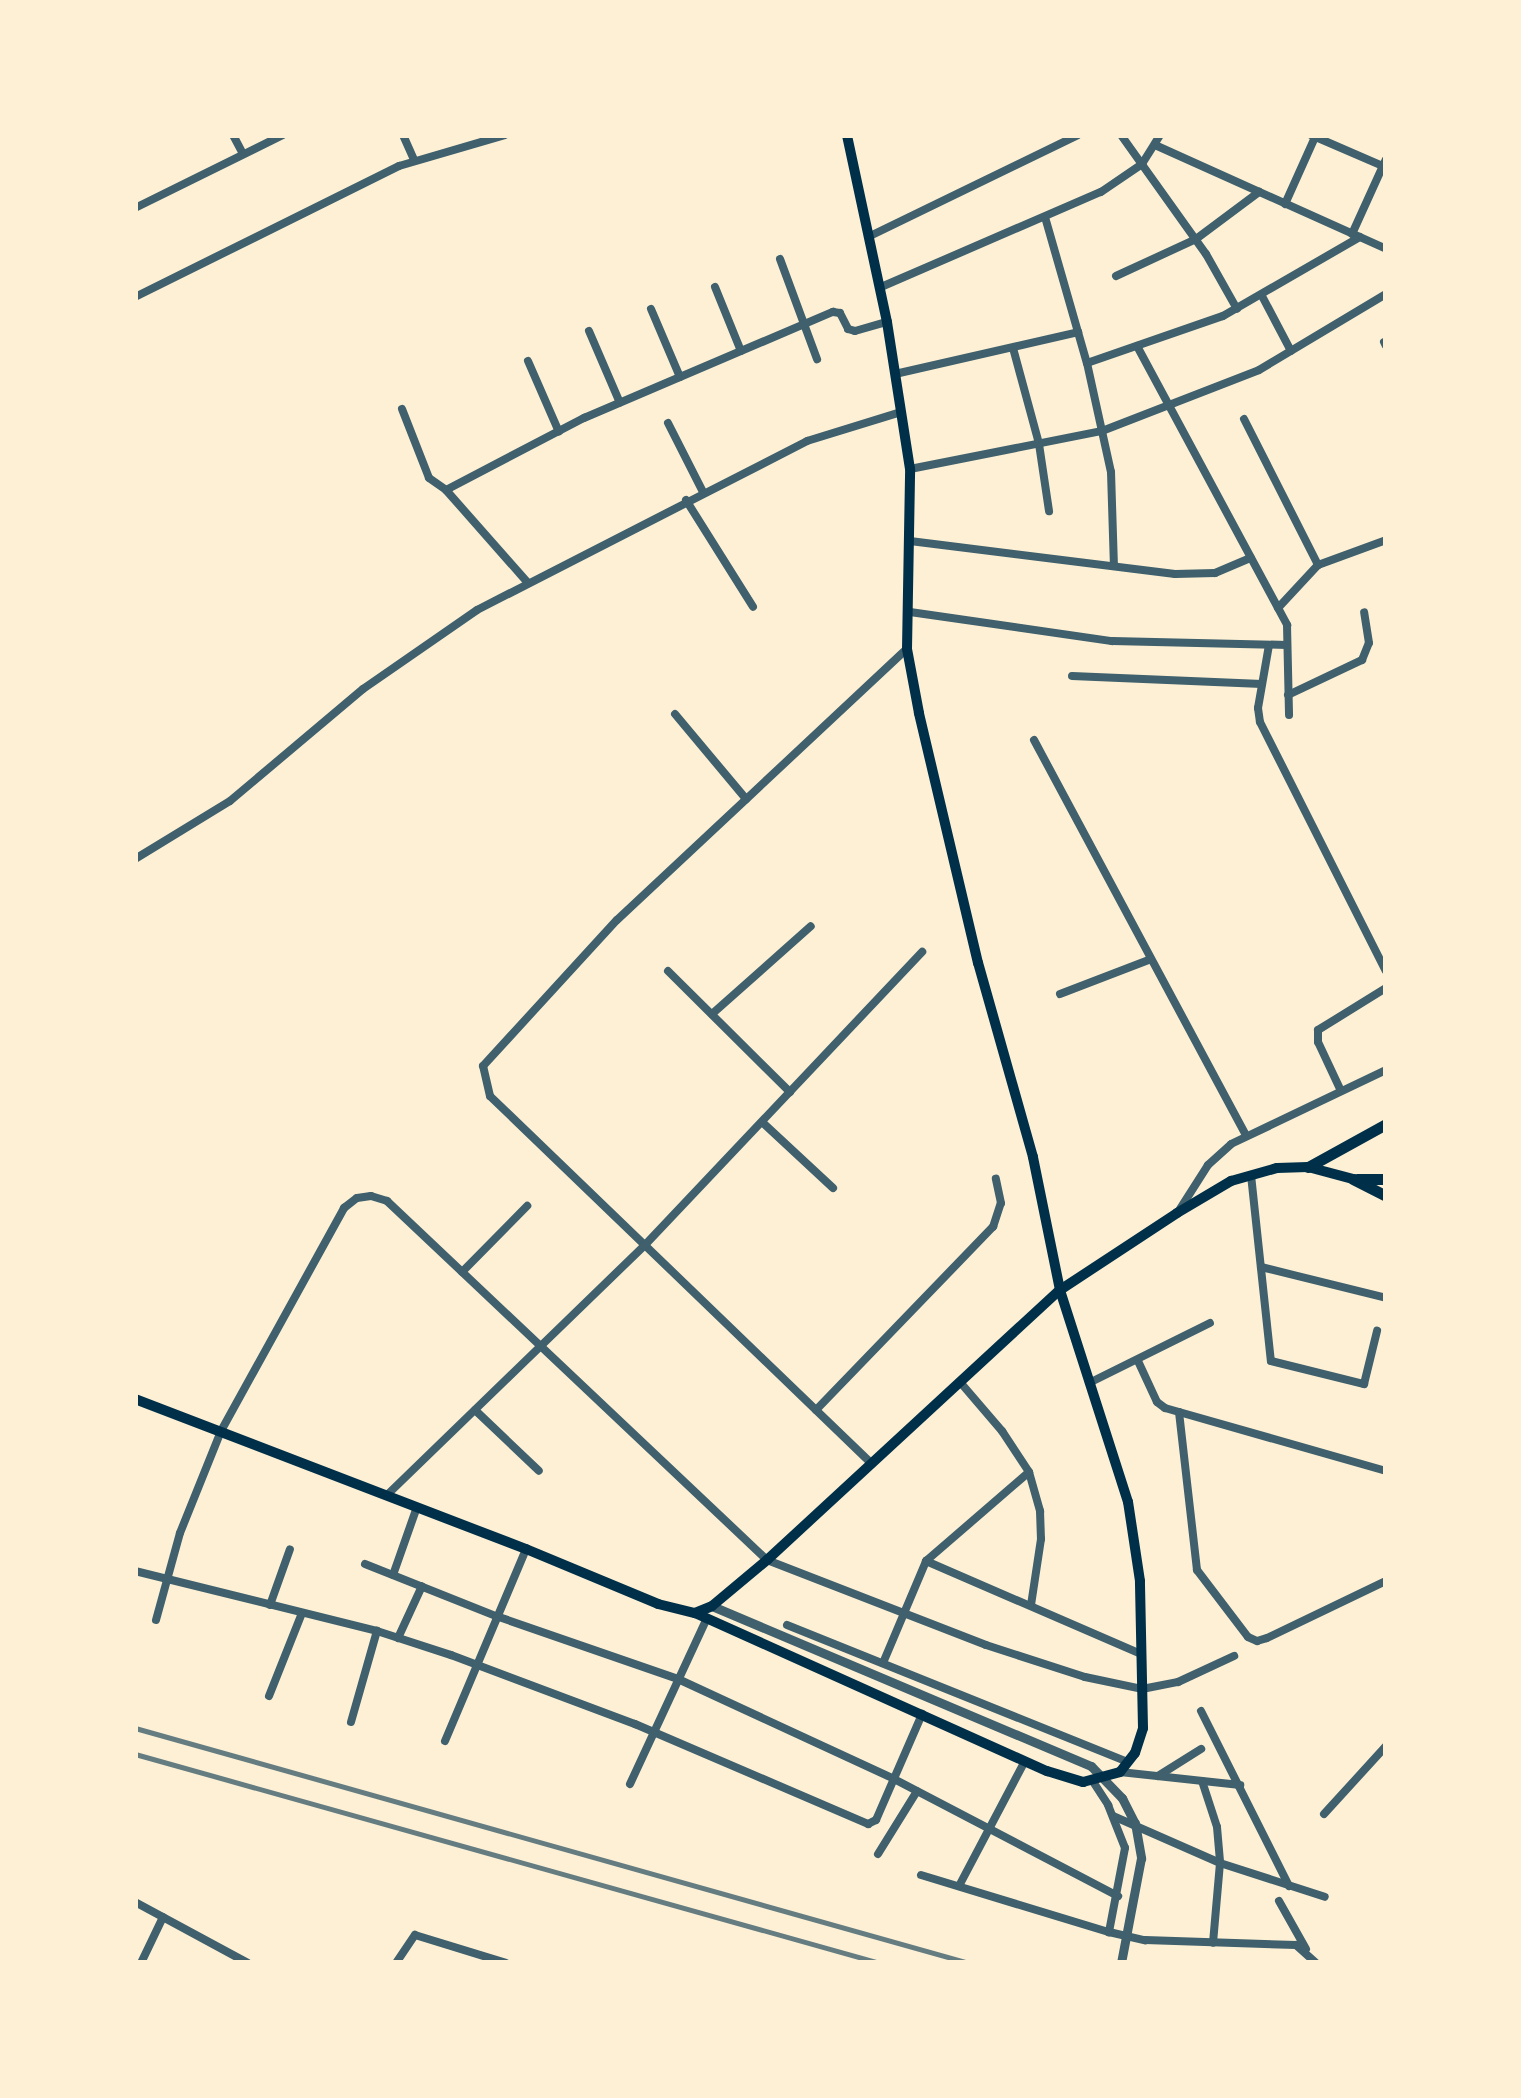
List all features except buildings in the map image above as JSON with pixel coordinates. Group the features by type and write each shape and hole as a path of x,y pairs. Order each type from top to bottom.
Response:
{"main road":[{"path":"135,1398 658,1604 695,1613 1083,1782 1120,1772 1128,1762 1143,1728 1140,1581 1128,1502 1060,1290 1033,1157 978,963 907,648 910,469 887,322 849,136"},
{"path":"695,1613 712,1606 767,1560 1060,1290 1177,1212 1252,1175 1308,1167 1386,1124"},
{"path":"1308,1167 1353,1179 1386,1196"},
{"path":"1353,1179 1386,1179"}],"street":[{"path":"234,135 244,154"},
{"path":"135,208 283,135"},
{"path":"404,135 414,160"},
{"path":"135,297 414,160 505,135"},
{"path":"870,236 1078,135"},
{"path":"1121,135 1196,239 1237,309"},
{"path":"880,287 1101,192 1142,164 1160,135"},
{"path":"1087,363 1237,309 1356,236 1385,164 1314,136 1284,204"},
{"path":"1155,145 1386,249"},
{"path":"1116,276 1196,239 1259,192"},
{"path":"1045,218 1087,363 1111,472 1114,565"},
{"path":"780,259 817,359"},
{"path":"715,286 741,351"},
{"path":"910,469 1102,431 1212,391 1291,351 1386,294"},
{"path":"1262,296 1291,351"},
{"path":"652,308 680,377"},
{"path":"446,490 620,403 833,312 840,313 848,329 855,331 887,322"},
{"path":"589,330 620,403"},
{"path":"895,374 1078,332"},
{"path":"1137,346 1286,625 1288,715"},
{"path":"1013,348 1039,444 1048,511"},
{"path":"528,361 559,432"},
{"path":"402,409 429,478 446,490 528,584"},
{"path":"135,859 230,802 432,637 686,500 807,441 901,412"},
{"path":"1244,419 1318,565"},
{"path":"668,423 703,492"},
{"path":"686,500 753,607"},
{"path":"1278,608 1318,565 1386,540"},
{"path":"910,541 1198,575 1251,558"},
{"path":"910,612 1112,641 1287,646"},
{"path":"1288,695 1362,660 1368,653 1364,612"},
{"path":"1270,645 1260,722 1386,971"},
{"path":"872,1464 490,1096 482,1066 617,920 907,648"},
{"path":"1072,676 1262,684"},
{"path":"675,714 746,799"},
{"path":"1034,740 1246,1136"},
{"path":"712,1014 810,926"},
{"path":"387,1496 644,1246 922,952"},
{"path":"1060,994 1151,958"},
{"path":"668,971 790,1092"},
{"path":"1341,1091 1318,1042 1318,1030 1386,988"},
{"path":"1177,1212 1208,1165 1246,1136 1386,1070"},
{"path":"762,1122 833,1188"},
{"path":"1252,1175 1268,1355 1275,1364 1364,1384 1377,1331"},
{"path":"816,1410 993,1227 1001,1203 996,1179"},
{"path":"156,1620 166,1580 221,1431 344,1208 357,1198 372,1196 388,1202 767,1560 986,1646 1086,1677 1142,1689 1178,1682 1234,1656"},
{"path":"462,1272 527,1206"},
{"path":"1262,1268 1386,1298"},
{"path":"1089,1382 1210,1323"},
{"path":"1138,1360 1157,1402 1179,1412 1386,1471"},
{"path":"960,1382 1011,1443 1029,1472 1040,1511 1041,1539 1030,1605"},
{"path":"476,1410 539,1471"},
{"path":"1179,1412 1198,1570 1248,1637 1257,1641 1267,1638 1386,1580"},
{"path":"883,1664 926,1561 1029,1472"},
{"path":"393,1575 417,1507"},
{"path":"270,1606 290,1549"},
{"path":"445,1741 474,1664 526,1549"},
{"path":"926,1561 1141,1654"},
{"path":"365,1564 496,1616 678,1679 894,1779 1118,1896"},
{"path":"135,1571 377,1631 474,1664 652,1732 868,1824 876,1820 922,1714"},
{"path":"398,1638 422,1586"},
{"path":"712,1606 1090,1766 1122,1798 1135,1823 1141,1858 1120,1963"},
{"path":"268,1696 302,1613"},
{"path":"630,1784 707,1618"},
{"path":"787,1625 1128,1762"},
{"path":"351,1722 377,1631"},
{"path":"1201,1710 1289,1886"},
{"path":"1324,1814 1386,1746"},
{"path":"1158,1776 1202,1748"},
{"path":"959,1886 1025,1760"},
{"path":"1120,1772 1240,1785"},
{"path":"1092,1780 1113,1816 1125,1848 1109,1932"},
{"path":"1202,1781 1217,1827 1220,1863 1213,1943"},
{"path":"878,1854 917,1791"},
{"path":"1113,1816 1220,1863 1325,1897"},
{"path":"921,1875 1146,1940 1296,1945 1306,1950"},
{"path":"1279,1901 1316,1963"},
{"path":"135,1902 248,1963"},
{"path":"141,1963 163,1917"},
{"path":"396,1963 415,1935 506,1963"}],"railway":[{"path":"135,1728 969,1963"},
{"path":"135,1754 880,1963"}]}
